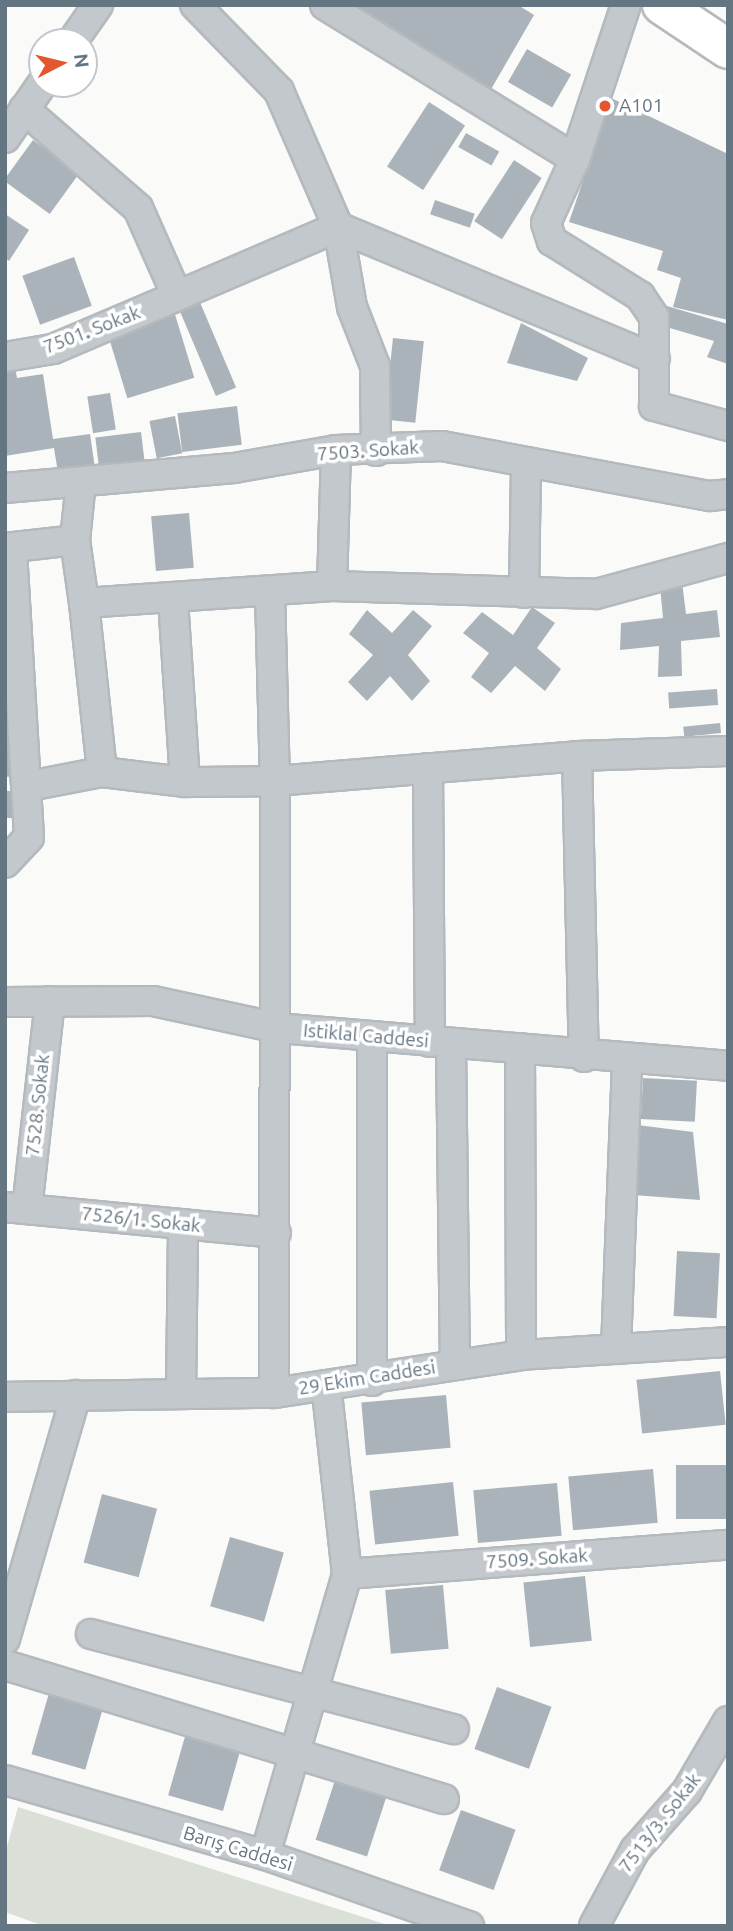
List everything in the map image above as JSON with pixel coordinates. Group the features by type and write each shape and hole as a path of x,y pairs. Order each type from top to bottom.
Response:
{"highway":[{"path":"662,5 728,49"}],"street":[{"path":"81,28 97,5"},
{"path":"325,5 575,159"},
{"path":"626,5 575,159 546,223 552,241 640,296 654,317 654,406 728,426"},
{"path":"197,6 279,91 338,226 352,307 374,366 376,451"},
{"path":"5,138 32,98"},
{"path":"24,109 138,208 177,296"},
{"path":"338,226 655,359"},
{"name":"7501. Sokak","path":"5,357 53,349 338,226"},
{"name":"7503. Sokak","path":"5,488 234,468 336,450 376,451 442,446 710,496 728,494"},
{"path":"332,586 336,450"},
{"path":"524,593 526,463"},
{"path":"81,482 75,540 102,772"},
{"path":"5,863 29,837 29,786 9,549 75,540"},
{"path":"84,603 173,600 332,586 596,594 728,558"},
{"path":"270,593 278,1028 274,1393"},
{"path":"173,600 185,782"},
{"path":"29,786 102,772 185,782 275,781 578,756 728,751"},
{"path":"578,756 584,1057"},
{"path":"428,768 455,1364"},
{"name":"7528. Sokak","path":"16,1208 50,1001"},
{"name":"Istiklal Caddesi","path":"5,1002 153,1001 278,1028 372,1038 520,1048 584,1057 728,1066"},
{"path":"372,1038 372,1381"},
{"path":"520,1048 521,1355"},
{"path":"616,1349 627,1059"},
{"name":"7526/1. Sokak","path":"16,1208 276,1233"},
{"path":"181,1394 183,1224"},
{"name":"29 Ekim Caddesi","path":"5,1397 274,1393 372,1381 455,1364 521,1355 728,1342"},
{"path":"265,1856 347,1574 326,1385"},
{"path":"5,1639 14,1579 76,1395"},
{"name":"7509. Sokak","path":"347,1574 728,1545"},
{"path":"91,1634 454,1729"},
{"path":"5,1665 295,1751 444,1799"},
{"name":"7513/3. Sokak","path":"594,1926 635,1850 687,1791 728,1721"},
{"name":"Barış Caddesi","path":"5,1780 265,1856 469,1926"}],"shaded area":[{"path":"18,1807 391,1926 44,1926 5,1912 5,1854"}],"building":[{"path":"344,5 518,5 534,15 490,91"},
{"path":"527,49 571,74 552,107 508,82"},
{"path":"611,98 728,154 728,320 673,307 681,278 657,270 663,251 569,222"},
{"path":"429,102 465,125 423,190 387,167"},
{"path":"466,133 499,151 491,165 458,147"},
{"path":"33,140 79,174 50,214 5,181"},
{"path":"514,160 542,178 502,239 474,221"},
{"path":"435,200 475,214 470,228 430,214"},
{"path":"5,214 29,230 9,261 5,258"},
{"path":"74,257 92,306 40,325 22,276"},
{"path":"199,300 236,387 216,396 179,309"},
{"path":"660,304 728,324 728,364 707,357 714,341 663,326"},
{"path":"173,308 194,378 127,398 106,328"},
{"path":"521,323 588,358 577,381 507,363"},
{"path":"393,338 424,341 415,423 384,420"},
{"path":"15,367 17,378 43,374 53,439 90,434 95,468 58,473 54,448 5,456 5,368"},
{"path":"110,393 116,430 93,433 87,397"},
{"path":"237,406 242,445 182,452 177,413"},
{"path":"175,416 182,453 157,458 149,421"},
{"path":"141,432 145,464 99,469 95,438"},
{"path":"189,513 194,568 156,571 151,516"},
{"path":"682,582 686,614 717,610 720,637 681,641 682,676 658,677 659,646 620,650 621,623 663,618 660,586"},
{"path":"532,607 555,623 537,648 561,669 545,691 515,666 491,693 471,677 489,653 463,633 482,612 513,635"},
{"path":"367,610 392,633 413,610 432,626 408,655 430,681 412,701 390,676 367,701 348,682 373,655 349,634"},
{"path":"717,689 718,705 669,708 668,692"},
{"path":"720,723 721,733 684,737 683,727"},
{"path":"20,743 22,776 7,777 5,744"},
{"path":"5,791 21,791 21,818 5,818"},
{"path":"643,1078 697,1081 695,1122 641,1119"},
{"path":"637,1125 693,1132 700,1200 633,1195"},
{"path":"677,1251 720,1253 717,1318 674,1316"},
{"path":"720,1371 726,1425 642,1433 636,1380"},
{"path":"446,1395 451,1448 366,1455 361,1402"},
{"path":"676,1465 728,1465 728,1519 676,1519"},
{"path":"653,1469 658,1523 573,1530 568,1476"},
{"path":"453,1482 459,1536 375,1544 369,1491"},
{"path":"557,1483 562,1536 478,1543 473,1490"},
{"path":"102,1494 157,1509 139,1577 84,1563"},
{"path":"230,1537 284,1552 264,1622 210,1606"},
{"path":"585,1576 592,1641 530,1647 523,1582"},
{"path":"443,1585 449,1649 391,1654 385,1590"},
{"path":"51,1686 105,1701 85,1770 31,1754"},
{"path":"497,1687 552,1707 529,1769 474,1749"},
{"path":"188,1726 243,1742 223,1811 168,1795"},
{"path":"336,1777 387,1794 367,1856 316,1840"},
{"path":"461,1810 516,1830 494,1890 439,1870"}],"place":[{"name":"A101","path":"605,106"}]}
